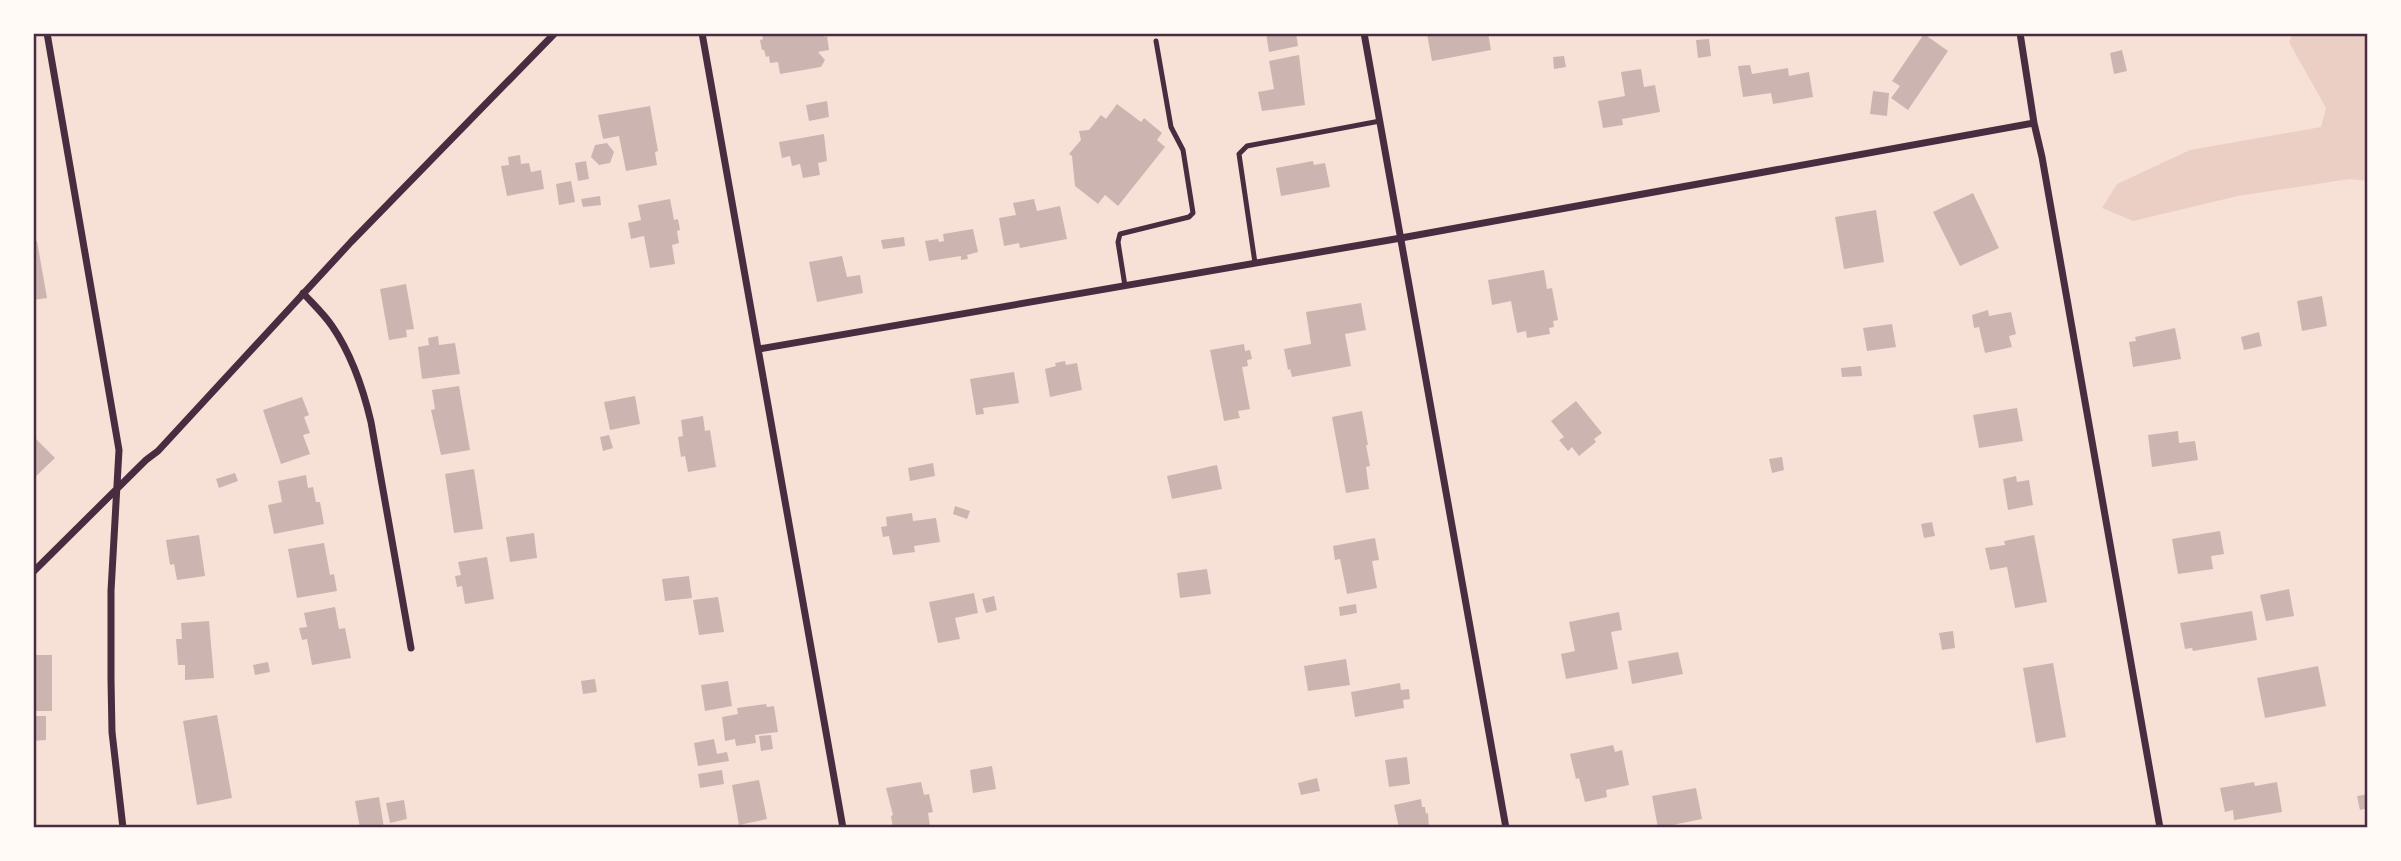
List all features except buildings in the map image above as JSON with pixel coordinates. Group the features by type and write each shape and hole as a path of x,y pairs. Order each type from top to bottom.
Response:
{"street":[{"path":"47,33 119,450 111,679 113,745 124,828"},
{"path":"33,572 145,460 158,451 303,293 555,33"},
{"path":"702,33 843,828"},
{"path":"1364,33 1506,828"},
{"path":"2020,33 2160,828"},
{"path":"759,349 1401,238 2034,123"},
{"path":"303,293 332,324 353,362 363,390 411,648"}],"lane":[{"path":"1125,286 1118,242 1120,234 1189,217 1193,213 1183,150 1171,127 1156,41"},
{"path":"1255,263 1239,154 1247,146 1380,121"}],"shaded area":[{"path":"2293,33 2368,33 2368,181 2349,179 2238,196 2133,221 2102,208 2117,184 2190,150 2321,127 2326,108 2289,42"}]}
